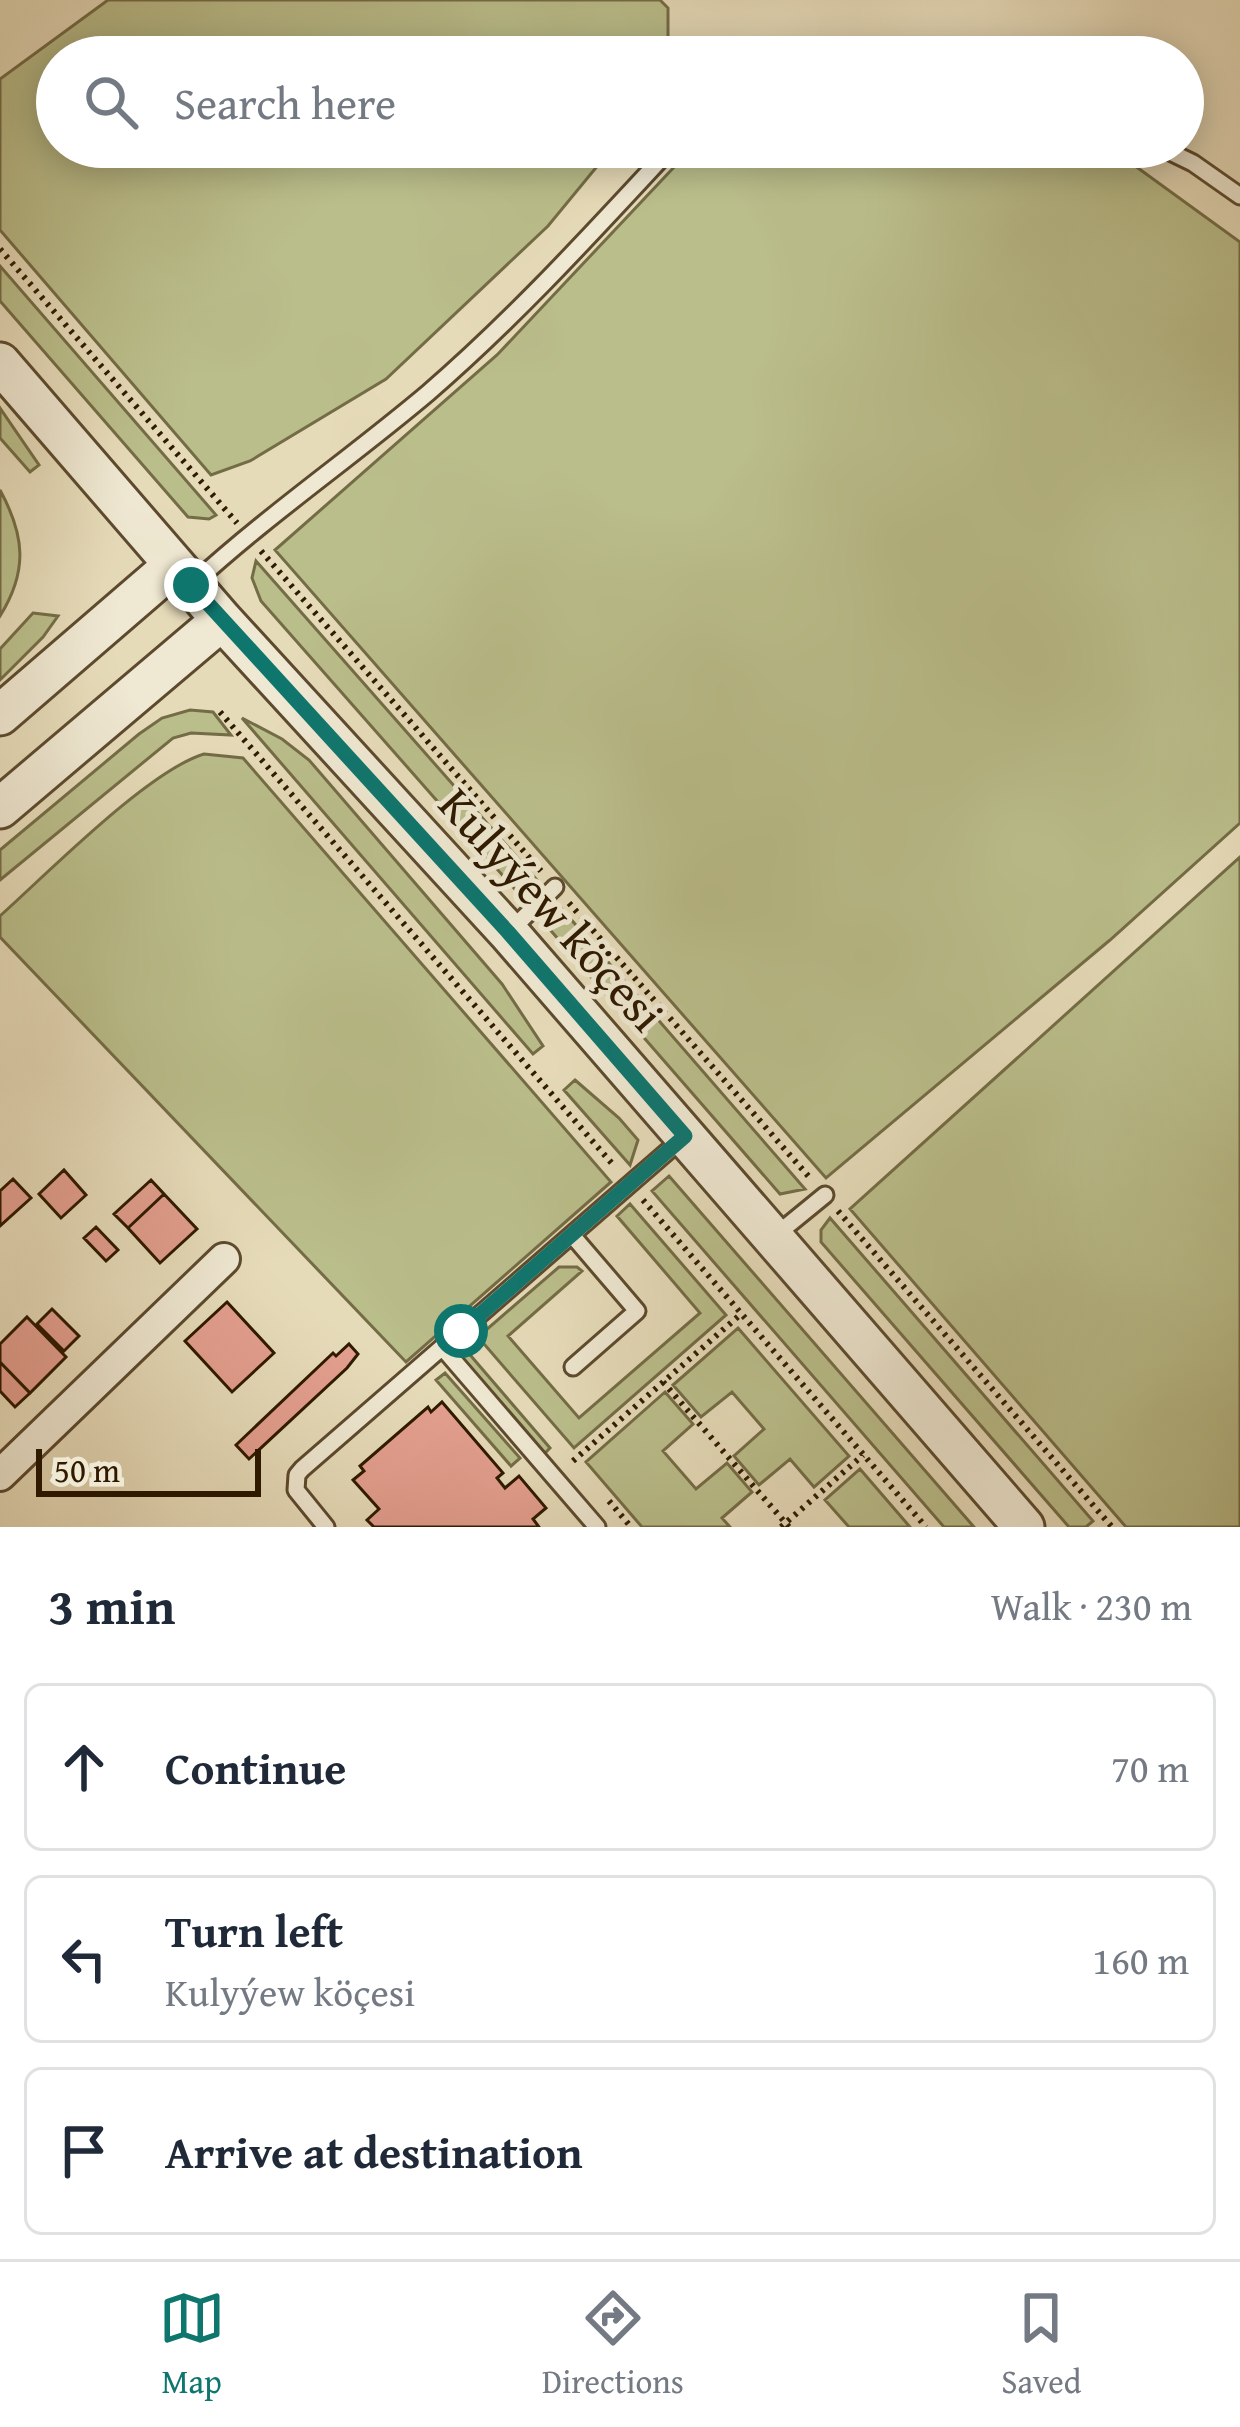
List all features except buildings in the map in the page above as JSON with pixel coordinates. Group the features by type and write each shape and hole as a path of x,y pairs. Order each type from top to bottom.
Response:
{"street":[{"name":"Kulyýew köçesi","path":"0,363 222,620 508,932 1024,1527"},
{"path":"0,716 183,575"},
{"path":"0,808 222,620"},
{"path":"0,1475 224,1258"}],"lane":[{"path":"183,575 250,531 424,396 583,246 653,168"},
{"path":"1199,168 1240,196"},
{"path":"508,932 555,887"},
{"path":"326,1527 296,1490 297,1475 685,1136"},
{"path":"773,1238 825,1196"},
{"path":"572,1235 637,1312 573,1367"},
{"path":"442,1347 596,1527"}],"path":[{"path":"0,249 224,508"},
{"path":"266,556 1112,1527"},
{"path":"220,712 621,1174"},
{"path":"641,1198 926,1527"},
{"path":"573,1461 742,1314"},
{"path":"663,1382 785,1526 863,1455"}],"green space":[{"path":"108,0 660,0 668,8 668,36 59,36"},
{"path":"36,53 36,168 596,168 548,226 386,379 250,461 211,475 0,230 0,79"},
{"path":"673,168 1138,168 1240,242 1240,823 1110,940 826,1178 275,550 497,355"},
{"path":"0,266 216,515 188,517 0,301"},
{"path":"0,408 39,465 30,472 0,438"},
{"path":"0,490 20,553 15,584 0,616"},
{"path":"256,561 537,880 520,895 261,601 252,578"},
{"path":"33,613 58,616 0,680 0,649"},
{"path":"190,710 213,712 231,735 191,733 173,738 0,880 0,850 139,734 162,718"},
{"path":"242,718 309,760 502,984 543,1046 533,1054"},
{"path":"204,754 243,758 611,1182 406,1362 0,937 0,916 71,850 155,780"},
{"path":"1240,857 1240,1527 1126,1527 850,1209"},
{"path":"562,909 805,1189 780,1194 545,924"},
{"path":"575,1080 638,1140 630,1165 564,1090"},
{"path":"669,1176 974,1527 944,1527 652,1191"},
{"path":"630,1204 726,1315 574,1448 478,1337 559,1267 582,1271 508,1336 579,1418 700,1313 617,1216"},
{"path":"830,1218 1093,1521 1086,1527 1069,1527 821,1242 821,1230"},
{"path":"738,1328 849,1456 814,1487 790,1459 759,1485 734,1456 764,1429 732,1392 701,1417 673,1385"},
{"path":"465,1349 550,1448 544,1454 458,1355"},
{"path":"445,1373 520,1458 511,1466 436,1380"},
{"path":"665,1392 693,1424 663,1451 696,1489 727,1463 752,1492 722,1518 730,1527 642,1527 586,1462"},
{"path":"860,1469 910,1527 849,1527 825,1500"}],"route":[{"path":"191,585 508,932 685,1136 461,1331"}]}
